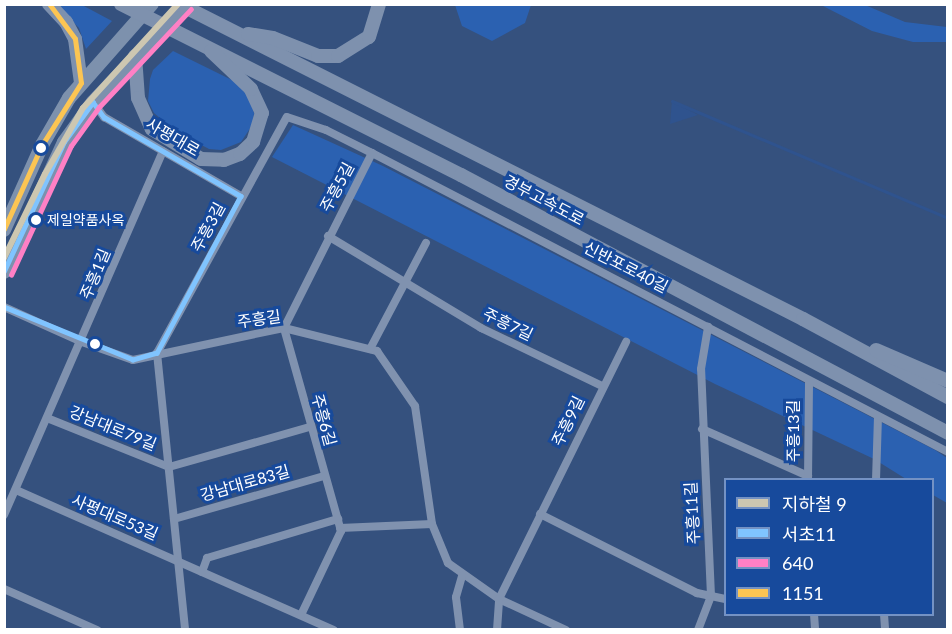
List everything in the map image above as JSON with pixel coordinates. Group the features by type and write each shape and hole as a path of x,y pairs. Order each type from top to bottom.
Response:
{"highway":[{"path":"49,4 66,22 75,39 81,83"},
{"name":"경부고속도로","path":"178,4 803,319 948,397"},
{"path":"237,33 273,38 318,56 338,56 369,37 379,4"},
{"name":"경부고속도로","path":"123,6 192,38 461,175 948,433"},
{"path":"135,56 138,98 152,129 201,159 224,160 240,154 253,142 262,113 251,89 206,45"},
{"path":"803,319 948,381"}],"main road":[{"path":"4,230 42,145 81,83 152,4"},
{"path":"4,272 64,142 93,102 186,4"}],"street":[{"name":"사평대로","path":"93,102 104,117 241,196"},
{"name":"신반포로40길","path":"287,117 326,130 372,153 708,327 809,382 947,451"},
{"name":"주흥3길","path":"157,353 241,196 287,117"},
{"name":"주흥1길","path":"82,342 164,151"},
{"name":"주흥5길","path":"284,328 328,236 372,153"},
{"name":"주흥5길","path":"328,236 405,281"},
{"path":"426,243 370,349 377,351 415,406 432,524 442,555 462,576 499,599 566,630"},
{"name":"주흥7길","path":"405,281 411,289 481,328 602,386"},
{"name":"주흥길","path":"4,307 82,342 133,360 157,353 284,328 370,349"},
{"name":"주흥11길","path":"698,630 711,596 701,369 708,327"},
{"name":"주흥6길","path":"284,328 309,427 339,524"},
{"name":"강남대로79길","path":"4,515 82,342"},
{"name":"주흥9길","path":"499,599 602,386 626,342"},
{"path":"157,353 184,630"},
{"name":"주흥13길","path":"808,478 809,382"},
{"path":"876,478 878,417"},
{"name":"강남대로79길","path":"47,418 169,467"},
{"path":"169,467 309,427"},
{"path":"702,429 808,478"},
{"name":"강남대로83길","path":"174,519 324,476"},
{"name":"사평대로53길","path":"16,490 333,630"},
{"path":"540,514 697,593 724,599"},
{"path":"202,572 207,558 248,544 339,524 432,524"},
{"path":"301,615 339,524"},
{"path":"460,630 456,597 462,576"},
{"path":"4,589 98,630"},
{"path":"497,630 499,599"}],"shaded area":[{"path":"455,4 531,5 525,23 492,41 462,26"},
{"path":"56,5 82,5 112,21 86,49 79,28"},
{"path":"821,5 865,5 905,22 947,27 947,42 913,42 872,31"},
{"path":"173,51 238,83 251,101 254,113 253,124 241,142 221,150 209,149 175,131 154,113 148,101 150,79 153,70"},
{"path":"672,101 698,115 670,124"},
{"path":"293,125 383,166 935,450 947,458 947,503 934,496 934,478 904,478 874,459 715,384 272,157"}],"waterway":[{"path":"672,101 948,218"}],"metro line":[{"name":"9","path":"4,258 45,174 83,108 178,4"}],"transit line":[{"name":"1151","path":"4,229 42,145 81,83 75,39 49,4"},
{"name":"640","path":"11,275 71,146 99,107 191,9"},
{"name":"서초11","path":"4,271 64,142 93,102 104,117 241,196 157,353 133,360 4,307"}],"place":[{"name":"제일약품사옥","path":"36,220"}]}
